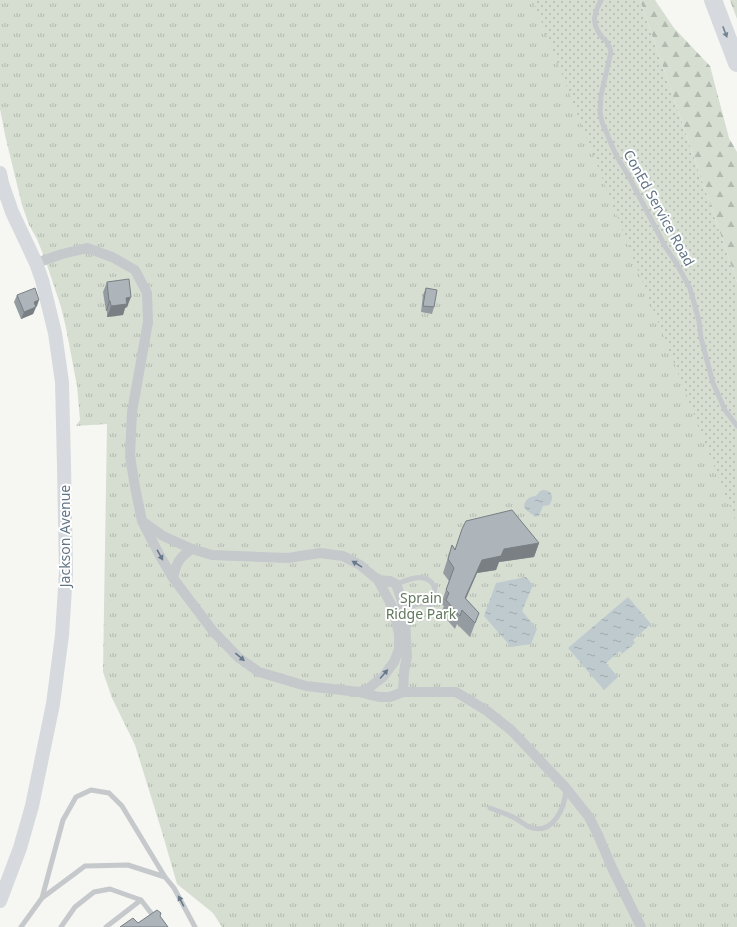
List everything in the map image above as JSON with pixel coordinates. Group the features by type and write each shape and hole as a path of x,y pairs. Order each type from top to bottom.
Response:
{"highway":[{"path":"713,0 737,63"}],"main road":[{"name":"Jackson Avenue","path":"0,173 12,212 36,263 42,280 55,333 62,382 66,572 62,635 53,704 32,806 20,848 2,897"}],"street":[{"path":"36,263 62,254 87,248 112,257 135,270 147,293 148,322 132,412 130,456 135,487 142,521 160,556 173,578 212,631 239,658 259,672 306,686 359,692 379,696 390,696 403,692 456,692 487,711 511,730 566,788 589,818 641,927"},
{"path":"142,521 163,536 192,549 212,555 288,558 320,553 343,556 360,565 378,580 393,608 399,634 398,649 394,662 376,684 359,692"},
{"path":"173,578 177,563 184,554 192,549"},
{"path":"378,580 390,581 396,584 402,601 405,620 407,656 404,672 403,692"}],"lane":[{"name":"ConEd Service Road","path":"601,0 594,21 597,29 610,47 611,52 601,95 600,113 602,122 616,155 659,232 666,248 690,288 713,383 726,410 737,426"},
{"path":"396,584 423,577 431,581 435,588 431,605 423,603 416,604 404,610"},
{"path":"490,808 514,817 530,827 541,828 549,826 556,820 562,810 566,788"},
{"path":"42,898 63,820 76,797 91,790 109,793 122,806 165,877 174,888 195,927"},
{"path":"21,927 42,898 85,866 128,865 165,877"},
{"path":"60,927 75,906 94,892 110,889 141,900 162,927"},
{"path":"106,927 141,900"}],"green space":[{"name":"Sprain Ridge Park","path":"0,0 533,0 737,525 737,927 222,927 213,913 177,884 135,745 112,698 103,672 107,424 76,426 80,420 77,386 61,307 46,262 37,239 29,225 22,205 0,109"},
{"path":"515,0 640,0 737,282 737,573"},
{"path":"640,0 655,0 674,28 710,66 729,138 737,152 737,282"},
{"path":"730,0 737,0 737,19"}],"water":[{"path":"543,490 549,491 552,495 552,500 549,505 543,506 539,516 535,517 527,511 524,506 530,497 536,496"},
{"path":"526,577 533,585 522,611 537,629 531,644 511,647 484,616 496,583"},
{"path":"628,597 651,624 633,640 635,643 622,654 620,651 606,663 618,677 604,690 568,648"}],"building":[{"path":"129,279 131,297 126,298 127,304 111,306 107,282"},
{"path":"35,288 39,300 34,302 36,307 24,312 17,295"},
{"path":"426,288 437,290 434,307 423,306"},
{"path":"512,510 539,543 504,549 501,556 482,560 465,598 479,613 475,623 462,610 460,616 446,600 449,593 446,590 454,568 448,559 452,545 455,550 466,521"},
{"path":"157,910 161,913 160,916 168,927 120,927 133,918 138,923"}]}
